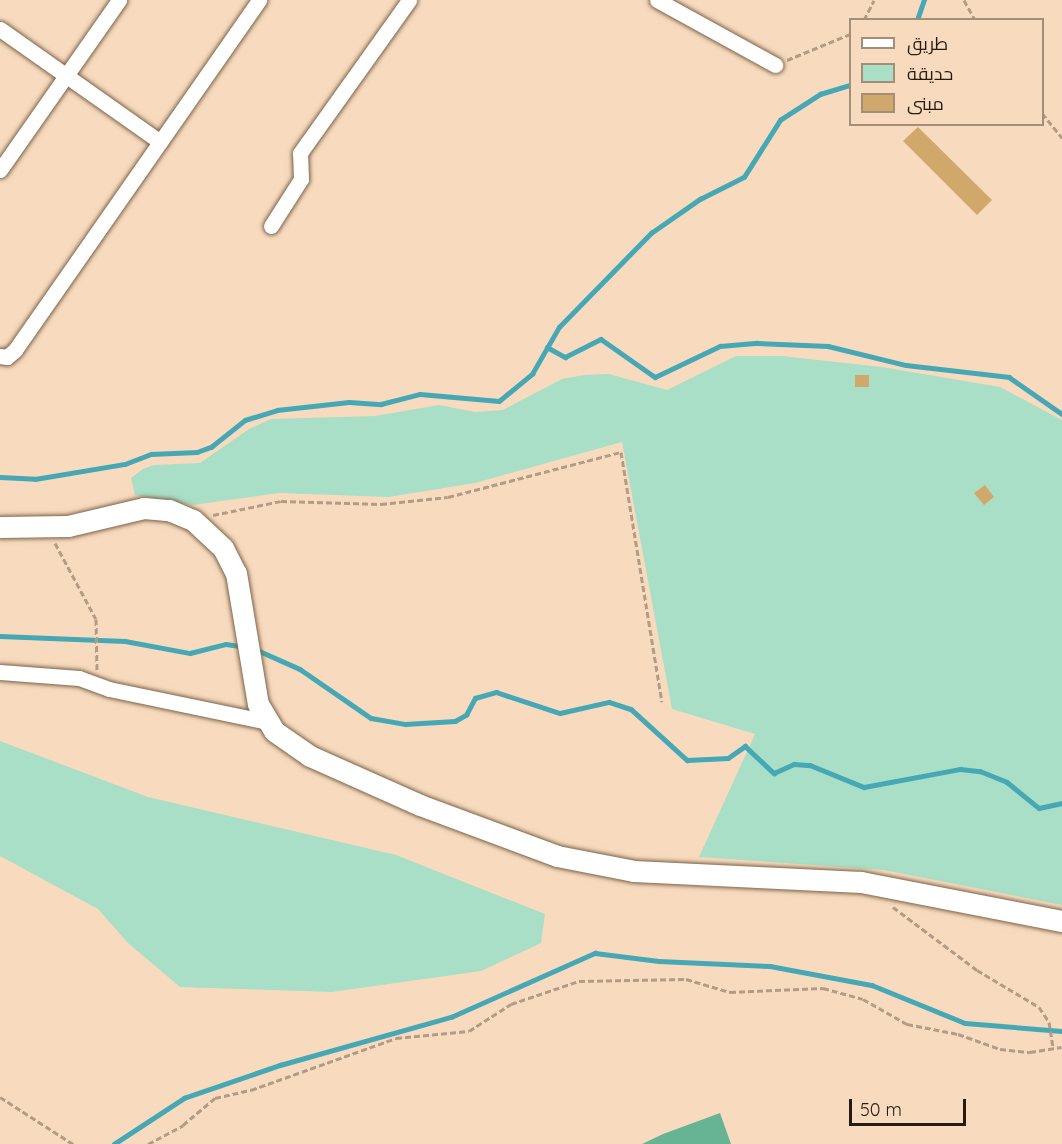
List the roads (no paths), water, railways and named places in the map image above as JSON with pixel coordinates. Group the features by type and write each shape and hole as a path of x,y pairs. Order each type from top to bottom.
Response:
{"main road":[{"path":"0,527 48,528 144,508 169,510 194,520 215,538 231,560 241,592 258,705 274,730 310,756 420,805 557,856 634,871 861,882 1062,921"}],"street":[{"path":"0,170 119,0"},
{"path":"0,356 7,357 15,350 259,0"},
{"path":"271,226 301,179 300,153 409,0"},
{"path":"657,0 775,65"},
{"path":"0,29 160,142"},
{"path":"0,672 79,678 110,689 269,722"}],"waterway":[{"path":"918,18 924,0"},
{"path":"0,477 35,479 125,464 151,454 197,452 211,447 245,420 277,410 349,402 381,404 420,394 499,401 532,374 559,327 651,233 700,199 744,177 780,120 820,94 849,85"},
{"path":"547,347 565,357 601,339 655,377 720,346 757,343 828,346 906,365 1009,377 1062,414"},
{"path":"0,636 125,641 190,653 226,644 241,646"},
{"path":"255,649 300,669 371,718 405,724 455,721 466,715 475,698 496,692 560,713 609,702 631,709 687,760 728,758 745,746 774,773 794,764 810,765 864,787 960,769 980,771 1007,782 1039,808 1062,803"},
{"path":"114,1144 184,1098 280,1065 451,1017 595,953 659,961 770,966 872,985 965,1023 1062,1031"}]}
